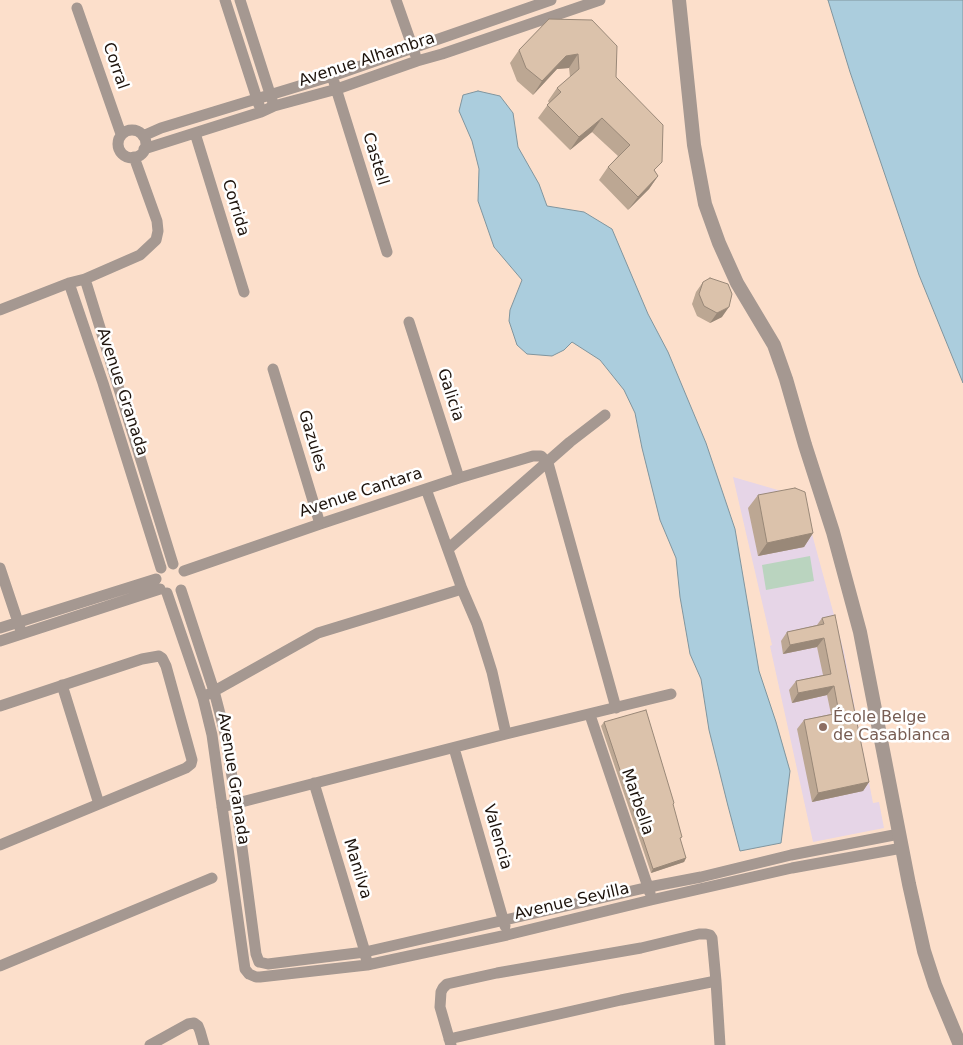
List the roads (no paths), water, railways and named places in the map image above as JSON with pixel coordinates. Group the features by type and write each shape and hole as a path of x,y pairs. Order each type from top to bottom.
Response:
{"street":[{"path":"225,0 261,112"},
{"path":"240,0 274,106"},
{"path":"396,0 417,61"},
{"path":"551,0 556,14"},
{"name":"Avenue Alhambra","path":"143,136 161,128 332,76 551,0"},
{"name":"Avenue Alhambra","path":"144,149 261,112 274,106 337,89 600,0"},
{"path":"679,0 694,145 705,204 718,243 737,283 774,345 833,532 860,632 924,952 935,985 960,1045"},
{"name":"Corral","path":"77,8 121,134"},
{"name":"Castell","path":"332,76 387,252"},
{"path":"127,130 140,132 143,136 145,142 144,149 140,154 134,157 125,156 119,150 118,144 121,134 127,130"},
{"name":"Corrida","path":"195,133 244,292"},
{"path":"0,310 69,283 85,279 140,255 156,240 158,231 157,221 134,157"},
{"name":"Avenue Granada","path":"85,279 172,564"},
{"name":"Avenue Granada","path":"69,283 102,383 161,582 203,698 212,735 245,969 249,974"},
{"name":"Galicia","path":"409,322 459,478"},
{"name":"Gazules","path":"273,369 320,524"},
{"path":"448,549 570,442 604,415"},
{"name":"Avenue Cantara","path":"184,571 459,478 533,456 541,456 548,463"},
{"path":"548,463 616,708"},
{"path":"426,489 485,648 506,734"},
{"path":"164,565 178,565 184,571 186,581 181,590 172,594 161,582 164,565"},
{"path":"0,568 22,633"},
{"path":"0,628 161,582"},
{"path":"0,641 161,582"},
{"path":"203,698 318,633 462,589"},
{"name":"Avenue Granada","path":"181,590 214,691 224,733 236,802 256,954 259,962"},
{"path":"0,706 156,655 162,658 166,666 192,756 191,764 186,768 0,843"},
{"path":"62,685 99,804"},
{"path":"222,807 671,694"},
{"name":"Marbella","path":"590,715 651,900"},
{"name":"Valencia","path":"454,748 507,935"},
{"name":"Manilva","path":"314,783 367,964"},
{"name":"Avenue Sevilla","path":"259,962 268,964 365,952 648,887 701,878 791,855 899,834"},
{"name":"Avenue Sevilla","path":"249,974 260,977 367,964 507,935 792,868 902,848"},
{"path":"0,966 212,878"},
{"path":"716,980 621,1000 450,1042 440,1007 443,988 447,984 706,934 712,938 716,980 720,1045"},
{"path":"249,974 259,962"},
{"path":"150,1045 188,1024 194,1023 198,1026 204,1045"}],"water":[{"path":"828,0 963,0 963,383 919,275 850,72"},
{"path":"478,91 500,96 513,113 518,147 539,184 547,206 584,212 612,229 648,314 668,352 706,443 735,529 759,671 790,771 781,843 740,851 709,730 701,679 690,654 680,597 676,558 660,520 635,413 624,390 600,360 572,342 564,350 552,356 527,354 517,345 509,321 510,310 522,280 494,247 478,201 479,169 472,141 459,111 463,95"}],"place":[{"name":"École Belge de Casablanca","path":"823,727"}]}
